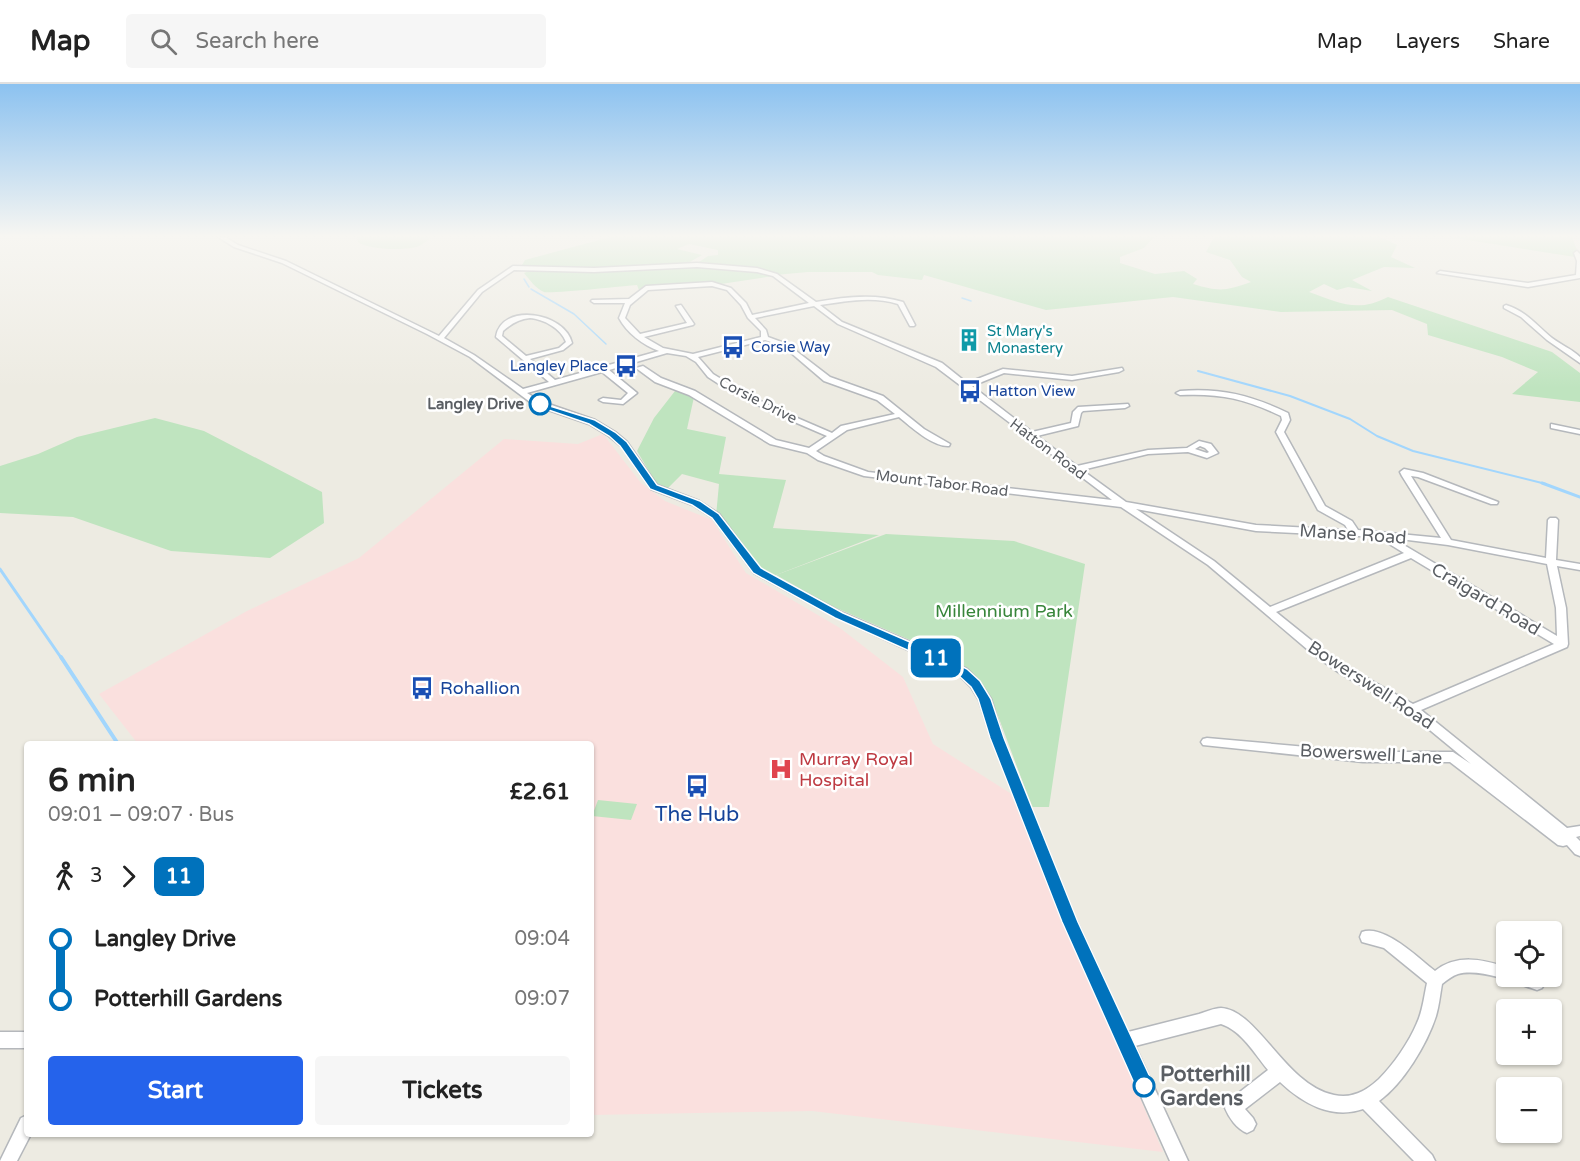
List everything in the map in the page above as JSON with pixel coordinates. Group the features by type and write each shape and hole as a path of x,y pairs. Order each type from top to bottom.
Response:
{"street":[{"path":"337,287 472,356 521,392 547,407 592,422 612,434 624,444 654,487 696,503 716,516 757,571 839,615 936,658 963,672 975,684 985,699 997,738 1070,922 1179,1161"},
{"name":"Hatton Road","path":"440,339 485,287"},
{"path":"650,287 630,301 622,319 653,346 665,351 692,356 765,338 784,345 827,380 877,396 929,436 946,444"},
{"path":"723,287 729,289 743,303 750,317 764,331 765,338"},
{"name":"Hatton Road","path":"792,287 853,330 932,361 1126,506"},
{"path":"750,317 877,297 894,299 904,306 912,325"},
{"path":"594,301 630,301"},
{"path":"640,336 691,324 679,306"},
{"path":"1506,307 1530,318 1546,336 1572,350 1580,361"},
{"path":"524,359 564,347 570,340 547,318 529,316 515,319 500,330 499,337 524,359 555,383"},
{"path":"1572,350 1580,343"},
{"path":"521,392 665,351"},
{"name":"Corsie Drive","path":"692,356 700,361 705,373 782,414 831,435"},
{"name":"Mount Tabor Road","path":"640,368 658,380 692,393 759,435 789,447 810,451 844,466 884,477 1126,506"},
{"path":"966,386 1004,371 1072,378 1101,369 1119,370"},
{"path":"603,400 623,402 633,393 604,370"},
{"path":"1180,393 1209,390 1228,392 1285,415 1286,420 1280,432 1321,508 1348,523 1355,533"},
{"path":"1031,435 1071,426 1075,423 1077,412 1085,408 1125,406"},
{"path":"810,451 831,435 848,427 899,414"},
{"path":"1554,426 1580,432"},
{"path":"1075,469 1141,453 1189,450"},
{"path":"1448,542 1404,472 1420,475 1494,502"},
{"name":"Manse Road","path":"1126,506 1206,517 1256,528 1380,534 1448,542 1552,564 1580,567"},
{"name":"Bowerswell Road","path":"1126,506 1212,562 1296,635 1345,671 1412,709 1565,834 1578,849"},
{"path":"1412,709 1563,644 1561,608 1552,564 1553,520"},
{"name":"Craigard Road","path":"1380,534 1563,644"},
{"path":"1269,611 1411,554"},
{"name":"Bowerswell Lane","path":"1207,742 1363,757 1453,757 1564,843 1578,849"},
{"path":"1565,834 1580,831"},
{"path":"1367,937 1389,943 1435,980"},
{"path":"1123,1041 1221,1016 1244,1028 1296,1086 1318,1099 1345,1107 1366,1100 1385,1086 1420,1034 1427,1019 1435,980 1447,971 1471,963 1496,971"},
{"path":"0,1040 24,1040"},
{"path":"1247,1124 1233,1108 1281,1070"},
{"path":"1366,1100 1426,1161"},
{"path":"8,1161 24,1130"}],"shaded area":[{"name":"Murray Royal Hospital","path":"603,434 641,483 665,501 712,520 746,573 840,628 903,677 933,744 1010,793 1163,1152 812,1111 594,1115 594,741 136,741 99,694 247,611 359,558 504,439 578,444"}],"green space":[{"path":"536,287 613,287 549,292"},
{"path":"967,287 1318,287 1309,292 1348,305 1367,305 1388,297 1552,352 1580,373 1580,402 1512,394 1538,372 1502,357 1428,335 1427,324 1392,310 1281,312 1173,297 1046,310"},
{"path":"1350,287 1365,287 1372,291"},
{"path":"675,391 685,392 694,397 687,429 726,437 719,474 786,480 773,528 879,535 771,577 757,571 716,516 719,484 682,474 668,488 656,483 637,451 654,418"},
{"path":"155,418 204,431 322,492 324,523 270,558 171,551 73,517 0,513 0,466 38,454 77,437"},
{"name":"Millennium Park","path":"886,534 1014,541 1085,564 1049,807 1032,807 991,697 977,677 933,650 825,603 776,575"},
{"path":"598,800 637,804 631,820 594,816"}],"waterway":[{"path":"531,289 574,314 606,344"},
{"path":"962,298 971,301"},
{"path":"1198,371 1290,396 1350,419 1377,436 1413,451 1542,483"},
{"path":"1542,483 1546,484"},
{"path":"1542,483 1580,497"},
{"path":"0,569 62,659"},
{"path":"61,657 116,741"}],"bus line":[{"name":"11","path":"540,404 592,422 612,434 624,444 654,487 662,492 696,503 716,516 757,571 775,579 811,602 936,658 963,672 975,684 985,699 997,738 1070,922 1144,1086"}],"place":[{"name":"St Mary's Monastery","path":"969,340"},
{"name":"Corsie Way","path":"733,347"},
{"name":"Langley Place","path":"626,366"},
{"name":"Hatton View","path":"970,391"},
{"name":"Langley Drive","path":"540,404"},
{"name":"Rohallion","path":"422,688"},
{"name":"Murray Royal Hospital","path":"781,769"},
{"name":"The Hub","path":"697,786"},
{"name":"Potterhill Gardens","path":"1144,1086"}]}
